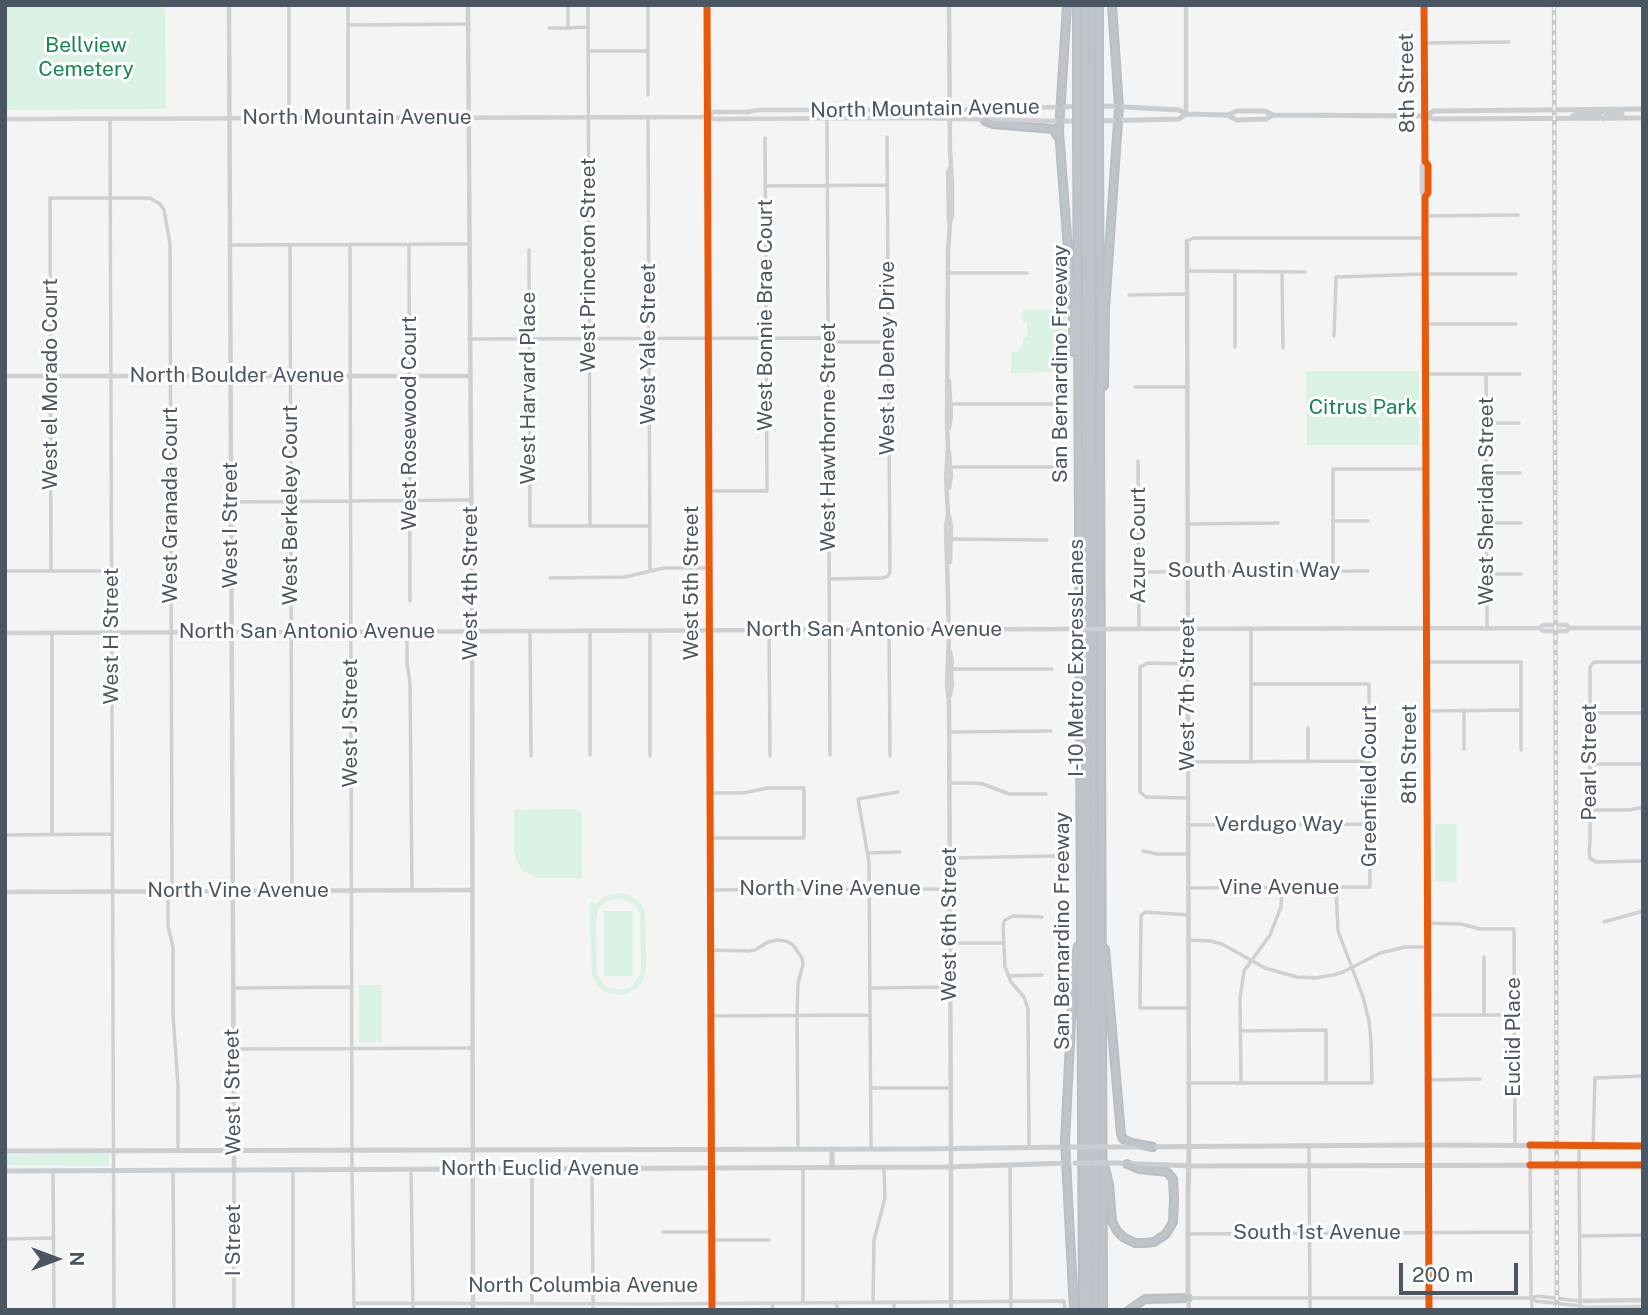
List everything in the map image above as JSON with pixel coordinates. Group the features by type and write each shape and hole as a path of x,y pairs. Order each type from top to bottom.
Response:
{"highway":[{"path":"1067,5 1059,121 1073,316 1073,356 1077,367"},
{"name":"San Bernardino Freeway","path":"1077,5 1088,100 1088,130 1078,196 1077,367 1083,1310"},
{"path":"1085,5 1088,100"},
{"path":"1088,100 1092,5"},
{"name":"San Bernardino Freeway","path":"1099,5 1088,100 1088,130 1100,273 1103,1310"},
{"path":"1100,401 1104,385 1105,309 1119,121 1112,5"},
{"path":"985,121 1053,129 1060,142"},
{"name":"I-10 Metro ExpressLanes","path":"1088,130 1086,305 1089,1310"},
{"name":"I-10 Metro ExpressLanes","path":"1088,130 1093,323 1096,1310"},
{"path":"1078,196 1086,305"},
{"path":"1093,323 1100,273"},
{"path":"1101,918 1121,1134 1126,1140 1153,1147"},
{"path":"1074,1310 1065,1147 1074,964 1081,934"},
{"path":"1102,1152 1109,1184 1112,1221 1117,1231 1132,1242 1154,1242 1166,1234 1173,1222 1173,1179 1167,1172 1139,1169 1127,1164"},
{"path":"1129,1310 1145,1299 1188,1298"}],"main road":[{"name":"West 4th Street","path":"468,5 473,1307"},
{"path":"1185,5 1186,114"},
{"name":"North Mountain Avenue","path":"708,116 714,112 758,110 1059,107"},
{"path":"1059,107 1119,107 1227,115 1237,111 1265,111 1273,116 1425,116 1434,119 1643,118"},
{"path":"824,118 827,110 838,118"},
{"path":"1462,119 1473,114 1482,114 1486,110"},
{"path":"1489,119 1492,114 1530,114 1540,110"},
{"path":"1566,119 1578,114 1599,114 1604,110"},
{"path":"1603,119 1607,114 1632,110"},
{"path":"1425,116 1434,111 1643,110"},
{"path":"1059,121 1179,119 1186,114"},
{"name":"North Mountain Avenue","path":"5,119 708,116 714,119 1059,121"},
{"path":"1569,628 1567,631 1543,631 1540,628 1543,625 1567,625 1569,628 1643,628"},
{"name":"North San Antonio Avenue","path":"5,633 1540,628"},
{"path":"1530,1145 1643,1146"},
{"name":"North Euclid Avenue","path":"5,1151 1530,1145"},
{"path":"1188,1298 1189,1147"},
{"path":"951,1148 951,1310"},
{"path":"832,1149 832,1168"},
{"name":"North Euclid Avenue","path":"5,1171 884,1168 1065,1163 1188,1166 1531,1166"},
{"path":"1531,1166 1643,1165"}],"street":[{"name":"West I Street","path":"229,5 234,1170"},
{"path":"289,5 289,118"},
{"path":"348,5 348,118"},
{"path":"568,5 568,27"},
{"name":"West Princeton Street","path":"588,5 590,525"},
{"path":"648,5 648,95"},
{"name":"West 5th Street","path":"707,5 712,1310"},
{"name":"West 6th Street","path":"948,494 949,5"},
{"name":"8th Street","path":"1424,5 1425,161 1422,165 1425,178 1422,193 1425,197 1426,324 1429,1310"},
{"path":"348,25 468,24"},
{"path":"549,28 588,27"},
{"path":"1424,43 1509,41"},
{"path":"588,51 648,51"},
{"name":"West Yale Street","path":"648,117 650,571"},
{"name":"West Hawthorne Street","path":"824,118 827,185 830,755"},
{"name":"West H Street","path":"110,119 114,1310"},
{"name":"West la Deney Drive","path":"829,579 886,578 890,572 887,137"},
{"name":"West Bonnie Brae Court","path":"710,491 767,491 765,138"},
{"path":"765,186 887,185"},
{"name":"West el Morado Court","path":"51,571 50,198 110,198"},
{"name":"West Granada Court","path":"110,198 150,198 160,204 166,218 170,244 172,633 168,926 173,947 178,1152"},
{"path":"1425,216 1518,215"},
{"path":"1187,241 1194,238 1425,238"},
{"name":"West 7th Street","path":"1187,241 1189,1147"},
{"name":"West Berkeley Court","path":"289,244 292,891"},
{"name":"West J Street","path":"350,244 354,1310"},
{"name":"West Rosewood Court","path":"409,244 410,601"},
{"path":"229,245 469,244"},
{"name":"West Harvard Place","path":"528,250 530,526 590,525"},
{"path":"1186,271 1305,272"},
{"path":"1235,271 1235,347"},
{"path":"1282,272 1283,348"},
{"path":"948,274 1027,273"},
{"path":"1334,336 1336,277 1516,274"},
{"path":"1129,295 1186,295"},
{"path":"1426,324 1516,324"},
{"path":"469,340 823,338 828,342 888,342"},
{"path":"1426,373 1520,373"},
{"name":"West Sheridan Street","path":"1486,373 1487,629"},
{"name":"North Boulder Avenue","path":"5,376 470,376"},
{"path":"1135,387 1186,387"},
{"path":"949,404 1055,404"},
{"path":"1486,423 1519,423"},
{"name":"West 6th Street","path":"948,448 951,467 948,494 951,526 947,661 950,669 947,684 951,1148"},
{"name":"Azure Court","path":"1138,461 1139,629"},
{"path":"951,467 1054,467"},
{"path":"1332,572 1333,469 1426,469"},
{"path":"1486,473 1520,472"},
{"path":"231,502 470,500"},
{"path":"1333,521 1368,521"},
{"path":"1187,524 1278,523"},
{"path":"1487,523 1521,523"},
{"path":"590,525 650,526"},
{"path":"949,539 1048,540"},
{"path":"551,578 625,577 664,568 709,568"},
{"path":"5,571 111,571"},
{"name":"South Austin Way","path":"1140,572 1368,571"},
{"path":"1487,574 1521,574"},
{"path":"1251,628 1251,761"},
{"path":"769,630 770,757"},
{"path":"889,630 890,756"},
{"path":"530,631 531,756"},
{"path":"590,631 590,755"},
{"path":"650,631 650,756"},
{"path":"407,632 412,891"},
{"path":"52,633 52,834"},
{"path":"1427,662 1521,662 1521,750"},
{"name":"Pearl Street","path":"1643,662 1591,663 1589,671 1589,854 1591,860 1599,862 1643,861"},
{"path":"1188,664 1148,663 1140,667 1140,792 1146,797 1188,798"},
{"path":"950,669 1052,669"},
{"name":"Greenfield Court","path":"1251,684 1369,684 1370,887"},
{"path":"1464,710 1464,749"},
{"path":"1428,711 1521,710"},
{"path":"1590,713 1643,713"},
{"path":"1308,728 1308,761"},
{"path":"949,732 1051,731"},
{"path":"1188,762 1370,761"},
{"path":"1590,764 1643,764"},
{"path":"949,783 974,782 1009,794 1046,794"},
{"path":"710,793 804,788 804,838 711,838"},
{"path":"871,1148 868,853 858,799 898,792"},
{"path":"1591,810 1630,810 1643,807"},
{"name":"Verdugo Way","path":"1189,825 1369,824"},
{"path":"5,835 113,834"},
{"path":"1143,851 1189,854"},
{"path":"868,853 900,852"},
{"path":"950,858 1054,856"},
{"path":"1189,1083 1372,1083 1369,1021 1363,997 1338,931 1336,887"},
{"name":"Vine Avenue","path":"1188,888 1370,887"},
{"path":"1241,1083 1241,984 1244,971 1277,921 1282,888"},
{"name":"North Vine Avenue","path":"710,890 950,889"},
{"name":"North Vine Avenue","path":"5,892 471,890"},
{"path":"1604,922 1643,911"},
{"path":"1188,915 1144,912 1141,916 1140,1008 1189,1008"},
{"path":"1029,1147 1028,1010 1024,997 1008,976 1005,967 1003,925 1013,916 1042,917"},
{"name":"Euclid Place","path":"1428,923 1461,924 1480,929 1514,929 1515,1145"},
{"path":"710,950 755,950 777,940 793,945 802,958 797,1016 797,1149"},
{"path":"1188,940 1222,944 1265,968 1297,977 1315,978 1333,975 1380,953 1405,947 1428,947"},
{"path":"950,943 1004,943"},
{"path":"1484,957 1484,1015"},
{"path":"1008,976 1042,975"},
{"path":"233,988 352,987"},
{"path":"870,988 950,987"},
{"path":"710,1016 870,1015"},
{"path":"1429,1015 1514,1015"},
{"path":"1240,1031 1326,1030 1326,1083"},
{"path":"233,1048 472,1048"},
{"path":"1593,1146 1595,1078 1643,1076"},
{"path":"1429,1080 1480,1079"},
{"path":"871,1088 950,1088"},
{"path":"1530,1145 1532,1310"},
{"path":"1309,1146 1310,1310"},
{"path":"1580,1146 1580,1306"},
{"path":"1010,1165 1011,1310"},
{"path":"532,1168 533,1303"},
{"path":"592,1168 593,1310"},
{"path":"803,1168 803,1302"},
{"path":"873,1302 874,1240 885,1198 884,1168"},
{"path":"173,1170 174,1310"},
{"name":"I Street","path":"234,1170 234,1310"},
{"path":"293,1170 293,1310"},
{"path":"411,1170 413,1307"},
{"path":"54,1171 54,1310"},
{"path":"663,1232 712,1232"},
{"name":"South 1st Avenue","path":"1188,1234 1531,1232"},
{"path":"1580,1236 1643,1235"},
{"path":"5,1239 54,1238"},
{"path":"712,1240 769,1240"},
{"path":"1189,1310 1188,1298 1536,1296 1585,1307 1643,1307"},
{"path":"1580,1306 1643,1300"},
{"name":"North Columbia Avenue","path":"354,1303 473,1307 533,1303 1065,1301 1065,1310"},
{"path":"837,1302 837,1310"},
{"path":"894,1302 894,1310"},
{"path":"772,1303 772,1310"},
{"path":"652,1304 652,1310"}],"green space":[{"name":"Bellview Cemetery","path":"5,5 165,5 166,109 5,110"},
{"path":"1022,310 1067,310 1067,356 1055,357 1055,372 1011,373 1011,352 1017,352 1023,345 1023,338 1027,337 1027,322 1022,322"},
{"name":"Citrus Park","path":"1306,371 1419,371 1419,445 1307,445"},
{"path":"575,809 582,814 582,878 537,878 523,871 514,852 514,810"},
{"path":"1435,824 1457,824 1457,882 1435,881"},
{"path":"627,894 641,904 645,912 646,967 643,980 627,994 606,992 592,976 590,902 596,904 606,896","holes":["622,898 634,904 640,913 640,974 629,988 618,990 605,986 597,974 598,910 611,899"]},
{"path":"604,911 633,911 633,976 604,976"},
{"path":"359,985 382,985 382,1042 359,1042"},
{"path":"109,1154 109,1166 5,1165 7,1155"}],"railway":[{"path":"1554,5 1557,1310"}],"cycle path":[{"path":"707,5 712,1310"},
{"path":"1424,5 1425,161 1428,165 1425,238 1429,1310"},
{"path":"1530,1145 1643,1146"},
{"path":"1530,1165 1643,1165"}]}
